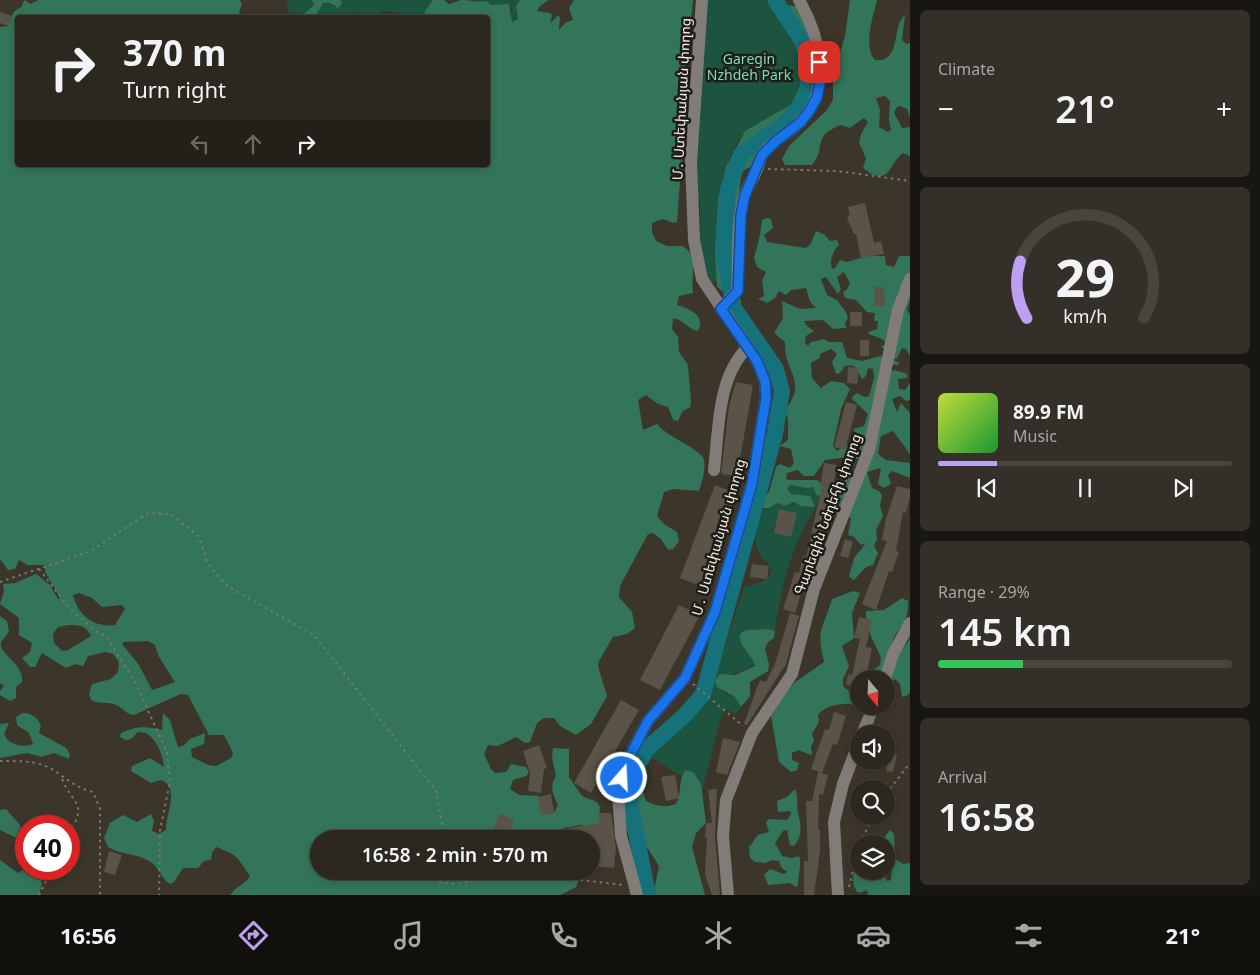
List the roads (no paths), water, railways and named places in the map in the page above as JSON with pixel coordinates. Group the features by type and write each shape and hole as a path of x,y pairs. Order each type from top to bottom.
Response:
{"street":[{"name":"Մ․ Ստեփանյան փողոց","path":"636,891 621,836 618,793 626,763 648,721 685,678 715,612 752,484 766,398 765,381 757,361 702,279 694,240 691,162 702,0"},
{"path":"721,309 738,291 741,215 745,195 762,155 775,142 801,122 817,97 820,83 817,43 811,21 799,0"},
{"name":"Գարեգին Նժդեհի փողոց","path":"728,895 723,836 726,800 752,734 792,674 814,589 869,450 898,310 910,280"},
{"path":"714,470 726,380 735,360 748,347"},
{"path":"888,670 893,654 910,623"},
{"path":"843,894 834,822 843,784 850,766"}],"waterway":[{"path":"648,895 629,797 635,770 647,749 686,714 703,694 775,434 782,391 776,369 734,308 723,249 728,189 741,154 786,123 805,100 810,73 805,45 775,0"}],"park label":[{"name":"Garegin Nzhdeh Park","path":"749,66"}]}
